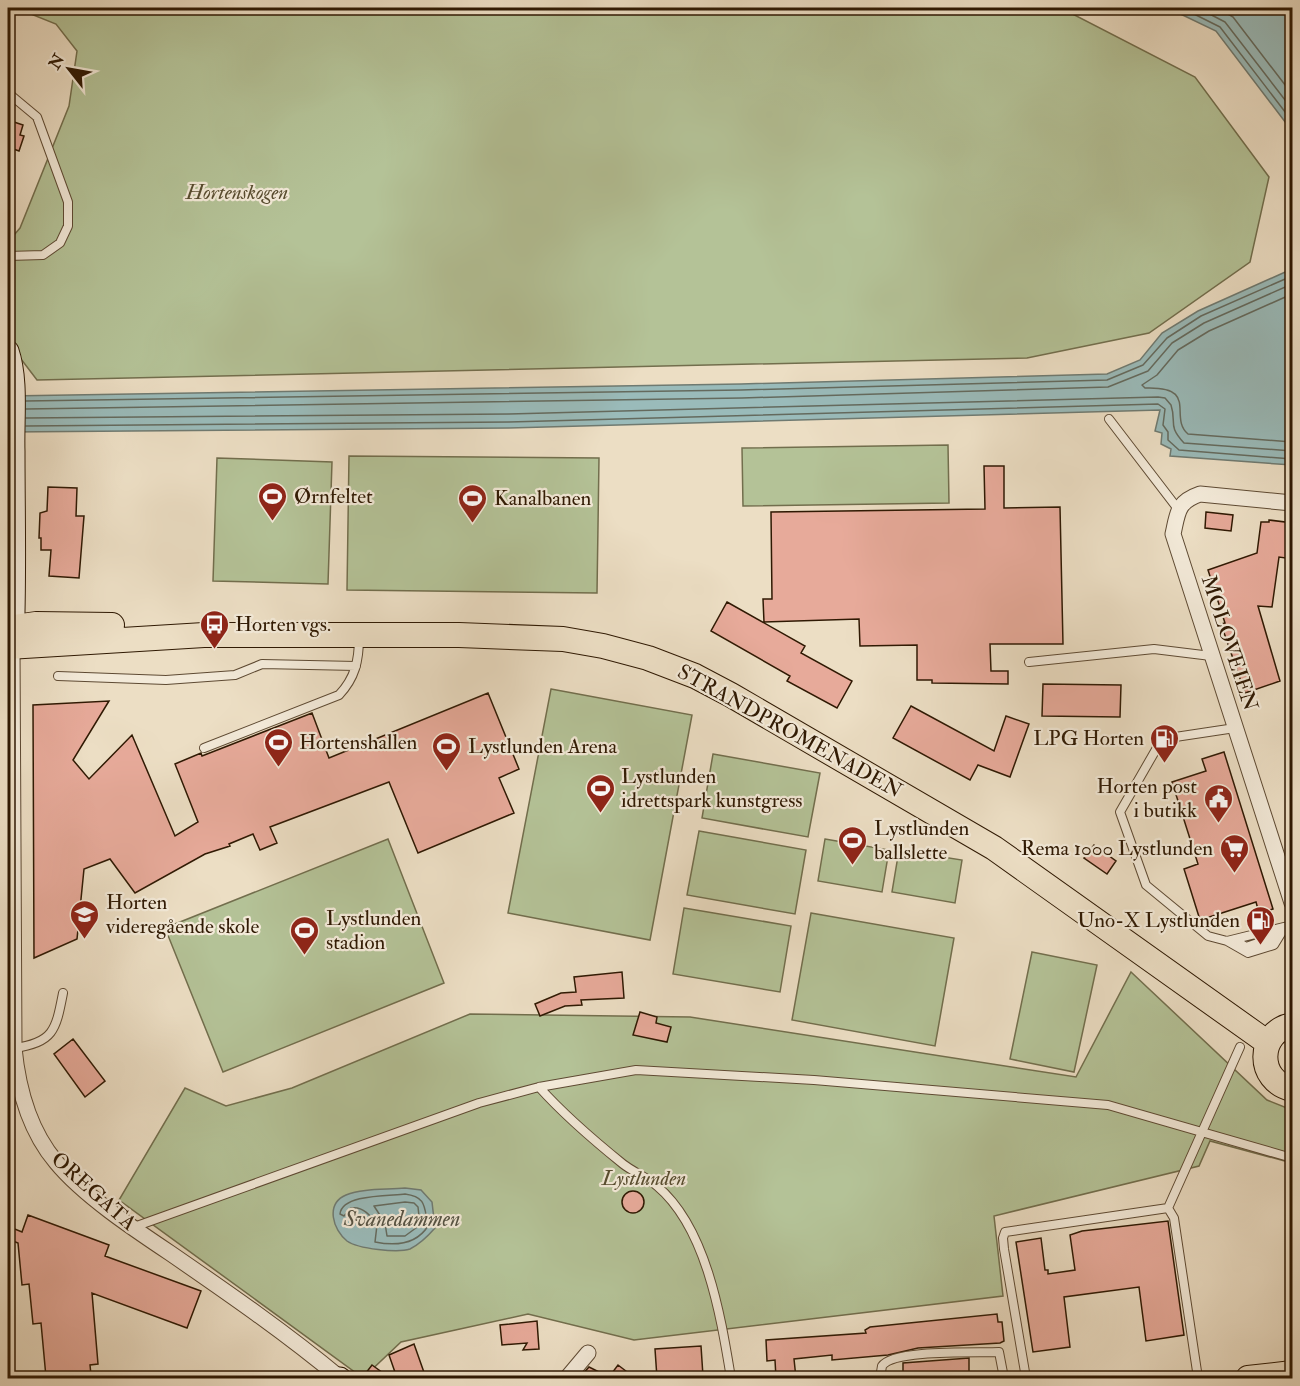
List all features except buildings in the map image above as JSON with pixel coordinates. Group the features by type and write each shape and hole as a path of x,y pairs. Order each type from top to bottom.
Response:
{"main road":[{"name":"OREGATA","path":"8,351 12,374 14,442 10,637"},
{"name":"STRANDPROMENADEN","path":"10,637 358,635 563,639 625,651 695,676 869,773 994,848 1268,1042"},
{"path":"1293,1025 1281,1028 1268,1042 1265,1053 1269,1074 1276,1082 1293,1089"},
{"path":"1255,1378 1293,1372"}],"street":[{"path":"1178,509 1187,499 1200,494 1293,503"},
{"name":"MOLOVEIEN","path":"1178,509 1173,534 1293,903"},
{"name":"OREGATA","path":"10,637 14,1048 21,1095 45,1146 56,1162 133,1228 243,1304 339,1378"},
{"path":"567,1378 588,1353"}],"lane":[{"path":"8,95 14,97 37,117 68,202 68,226 60,243 43,255 8,256"},
{"path":"1109,420 1178,509"},
{"path":"204,748 327,702 349,685 356,666 358,635"},
{"path":"1029,662 1154,649 1211,656"},
{"path":"58,676 166,680 236,675 262,664 356,666"},
{"path":"1235,728 1162,739 1120,812 1146,885 1208,936 1230,940 1285,927"},
{"path":"1230,940 1248,953 1274,945 1285,927"},
{"path":"14,1048 36,1045 47,1038 55,1029 63,993"},
{"path":"1168,1208 1240,1047"},
{"path":"133,1228 479,1103 539,1087 636,1070 814,1080 998,1097 1077,1101 1108,1106 1200,1134 1293,1158"},
{"path":"539,1087 571,1123 624,1165 658,1186 686,1221 707,1267 731,1378"},
{"path":"1026,1378 1004,1249 1005,1232 1168,1208"},
{"path":"1168,1208 1174,1218 1198,1378"},
{"path":"880,1378 882,1366 892,1358 933,1354 999,1353 1004,1378"}],"green space":[{"name":"Hortenskogen","path":"16,8 1061,8 1195,77 1269,177 1250,262 1149,333 1027,358 37,380 8,342 8,242 20,228 69,106 77,51 56,24"},
{"path":"948,445 949,503 743,506 742,448"},
{"name":"Kanalbanen","path":"349,456 599,458 597,593 347,590"},
{"name":"Ørnfeltet","path":"217,458 332,462 328,584 213,581"},
{"name":"Lystlunden idrettspark kunstgress","path":"551,689 692,715 650,940 508,913"},
{"path":"713,754 820,773 808,837 702,818"},
{"path":"699,831 806,850 795,914 687,895"},
{"name":"Lystlunden stadion","path":"388,839 444,983 223,1072 165,928"},
{"name":"Lystlunden ballslette","path":"825,839 889,850 882,892 818,881"},
{"path":"899,850 962,860 955,903 892,892"},
{"path":"684,908 791,926 780,992 673,974"},
{"path":"811,913 954,938 935,1046 792,1020"},
{"path":"1032,952 1097,965 1074,1072 1010,1059"},
{"name":"Lystlunden","path":"1131,972 1267,1100 1292,1110 1292,1163 1210,1141 1199,1166 994,1216 1003,1296 634,1340 528,1314 401,1342 363,1378 119,1200 185,1088 226,1106 292,1088 470,1014 690,1017 1076,1077"}],"water":[{"path":"1168,8 1292,8 1292,131 1216,31"},
{"path":"1292,269 1292,465 1170,456 1171,449 1161,444 1162,433 1155,431 1160,410 509,428 8,432 8,396 741,384 1107,374 1140,360 1162,333 1198,311"},
{"name":"Svanedammen","path":"405,1188 421,1190 432,1202 435,1228 424,1240 410,1249 397,1251 352,1244 342,1236 333,1217 335,1204 339,1199 360,1191"}],"place":[{"name":"Ørnfeltet","path":"273,522"},
{"name":"Kanalbanen","path":"473,524"},
{"name":"Horten vgs.","path":"214,650"},
{"name":"LPG Horten","path":"1165,764"},
{"name":"Hortenshallen","path":"278,768"},
{"name":"Lystlunden Arena","path":"447,772"},
{"name":"Lystlunden idrettspark kunstgress","path":"600,814"},
{"name":"Horten post i butikk","path":"1218,824"},
{"name":"Lystlunden ballslette","path":"853,866"},
{"name":"Rema 1000 Lystlunden","path":"1234,874"},
{"name":"Horten videregående skole","path":"85,940"},
{"name":"Uno-X Lystlunden","path":"1261,946"},
{"name":"Lystlunden stadion","path":"305,956"}]}
